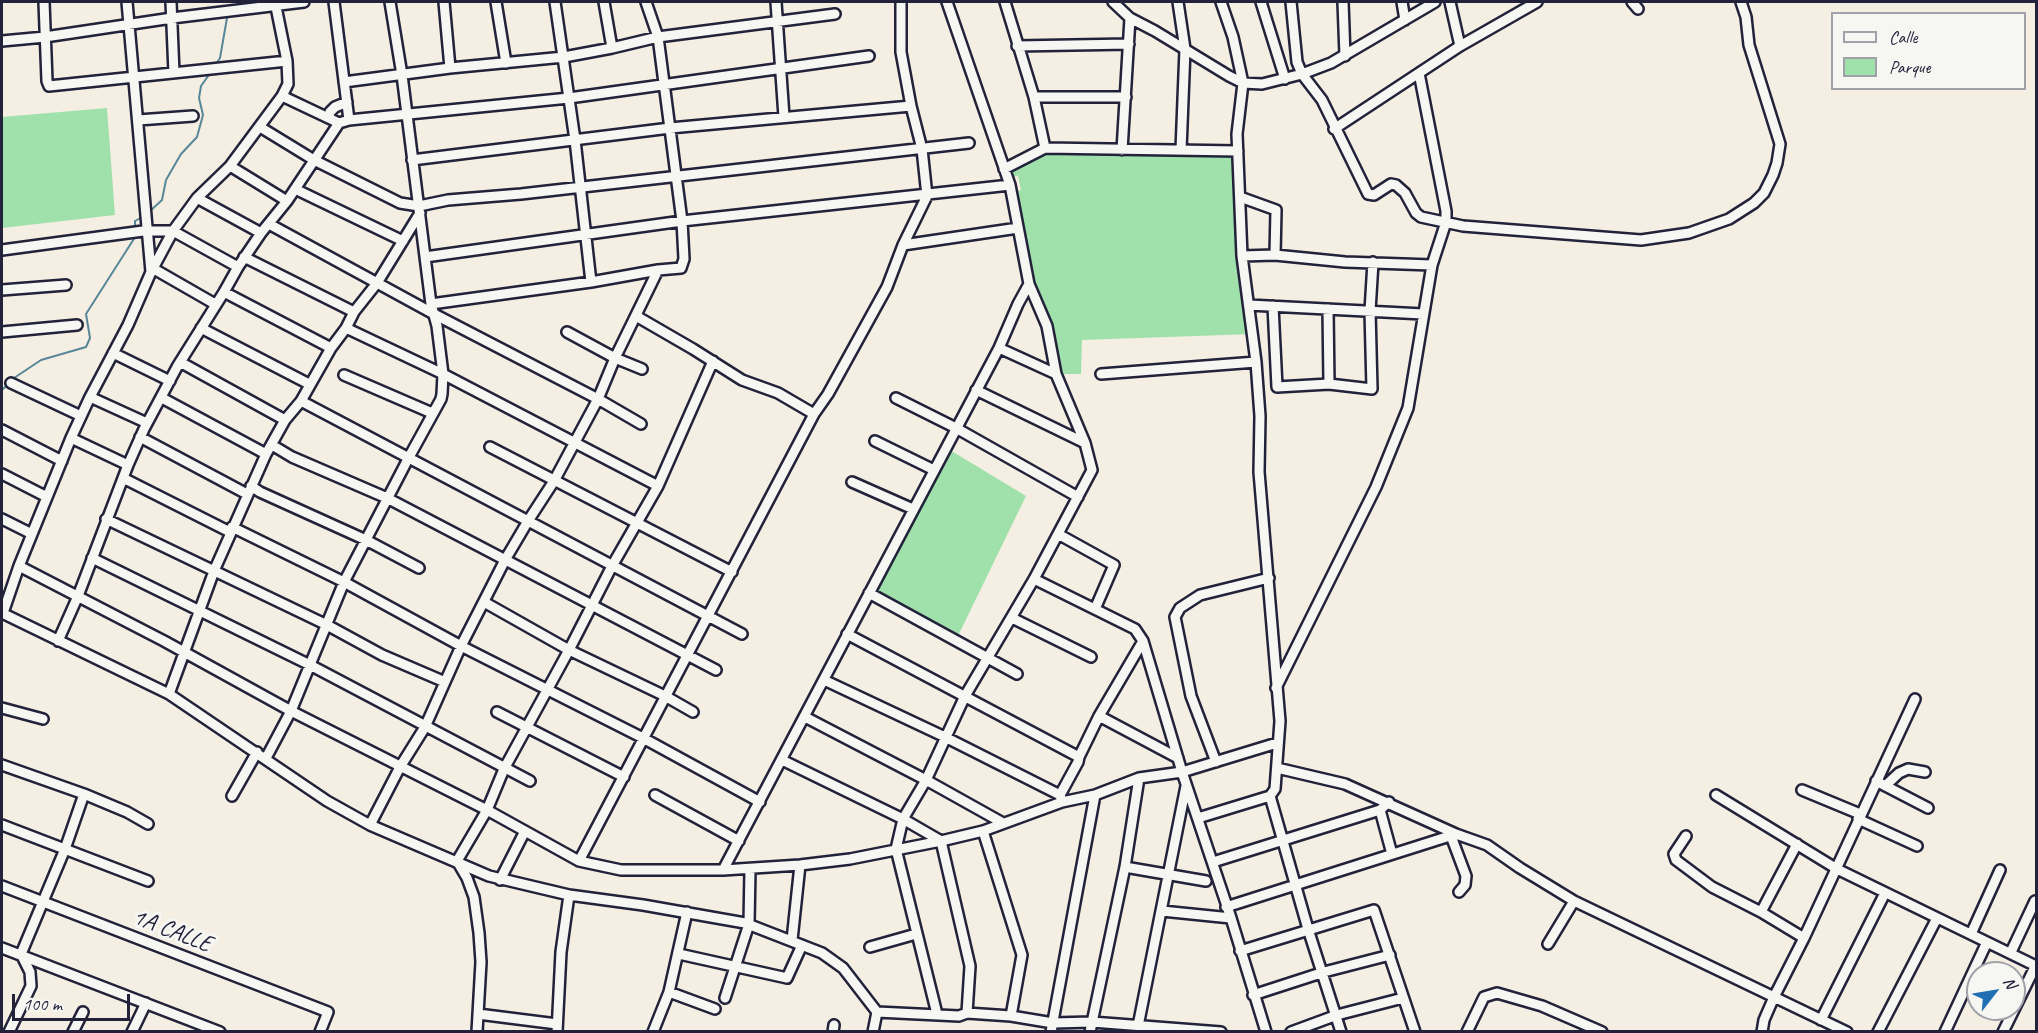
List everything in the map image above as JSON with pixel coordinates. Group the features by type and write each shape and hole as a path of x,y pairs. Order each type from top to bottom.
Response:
{"street":[{"path":"44,2 47,83 49,86 286,61"},
{"path":"127,2 143,200 152,271"},
{"path":"171,2 174,73"},
{"path":"2,41 45,37 276,3 304,2"},
{"path":"334,2 349,120"},
{"path":"266,758 291,711 344,582 441,399 442,374 438,326 432,309 424,257 402,75 390,2"},
{"path":"444,2 450,68"},
{"path":"496,2 506,63"},
{"path":"555,2 575,140 591,282"},
{"path":"604,2 612,48"},
{"path":"432,309 681,267 684,259 682,221 658,37 646,2"},
{"path":"776,2 784,117"},
{"path":"579,861 814,414 828,394 887,287 903,245 927,196 922,149 901,52 902,2"},
{"path":"937,1014 896,849 903,819 926,780 966,696 1034,579 1092,470 1085,442 1056,374 1047,326 1029,284 1010,186 947,2"},
{"path":"1005,2 1034,97 1045,148"},
{"path":"1113,2 1130,18 1243,83 1262,84 1302,74 1345,56 1435,2"},
{"path":"1178,2 1185,49 1181,150"},
{"path":"1198,818 1270,796 1275,789 1280,721 1259,472 1260,416 1256,362 1242,256 1237,134 1243,83 1233,37 1221,2"},
{"path":"1261,2 1285,79"},
{"path":"1292,2 1297,62 1302,74 1322,100 1334,129 1368,194 1374,195 1391,184 1395,185 1405,193 1416,213 1421,217 1463,226 1641,240 1689,233 1729,219 1755,203 1764,193 1773,175 1780,144 1749,45 1742,2"},
{"path":"1343,2 1345,56"},
{"path":"1402,2 1405,20"},
{"path":"1450,2 1461,46"},
{"path":"1334,129 1461,46 1537,2"},
{"path":"276,3 289,80 282,96 230,166 197,198 173,231 71,438 2,613 169,694 327,801 370,825 500,880 569,895 687,912 748,924 822,953 843,968 877,1012 873,1032"},
{"path":"344,82 450,68 564,57 658,37 835,14"},
{"path":"1122,150 1130,18"},
{"path":"1017,46 1128,44"},
{"path":"58,641 140,437 180,362 244,257 296,189 339,123 349,120 569,98 869,56"},
{"path":"1276,688 1376,487 1408,408 1432,265 1446,222 1419,73"},
{"path":"282,96 339,123"},
{"path":"1034,97 1126,97"},
{"path":"329,118 330,112 335,107 347,102"},
{"path":"412,160 670,128 911,106"},
{"path":"138,120 193,116"},
{"path":"260,127 314,160 400,203 419,210 448,200 969,143"},
{"path":"1004,169 1045,148 1238,151"},
{"path":"230,166 287,201"},
{"path":"424,257 682,221 1010,186"},
{"path":"296,189 403,241"},
{"path":"1240,197 1276,210 1275,255"},
{"path":"197,198 261,233"},
{"path":"169,694 214,571 266,454 285,420 301,401 309,384 354,312 377,283 419,210"},
{"path":"269,224 377,283 432,309 641,424"},
{"path":"903,245 1018,228"},
{"path":"2,250 173,231 238,267"},
{"path":"1242,256 1275,255 1345,262 1432,265"},
{"path":"244,257 354,312"},
{"path":"1273,306 1277,387 1329,384 1372,389 1370,311 1373,262"},
{"path":"370,825 400,767 425,726 461,646 505,560 554,481 598,399 615,358 658,270"},
{"path":"152,271 216,304"},
{"path":"723,870 999,348 1029,284"},
{"path":"2,290 66,285"},
{"path":"224,292 331,348"},
{"path":"1249,305 1423,314"},
{"path":"1328,309 1329,384"},
{"path":"636,316 742,380 778,393 814,414"},
{"path":"2,332 77,325"},
{"path":"201,328 309,384"},
{"path":"346,328 442,374 658,486"},
{"path":"567,332 615,358 642,369"},
{"path":"999,348 1056,374"},
{"path":"113,353 170,381"},
{"path":"180,362 285,420"},
{"path":"457,861 487,810 504,769 528,728 635,523 658,486 713,362"},
{"path":"1101,374 1256,362"},
{"path":"344,375 432,413"},
{"path":"7,381 81,416"},
{"path":"976,390 1085,442"},
{"path":"90,397 147,423"},
{"path":"162,398 266,454"},
{"path":"896,399 956,428 1078,497"},
{"path":"301,401 742,634"},
{"path":"2,430 62,461"},
{"path":"140,437 249,490 260,492 366,540 419,568"},
{"path":"71,438 128,465"},
{"path":"875,441 934,470"},
{"path":"272,445 292,457 387,498 716,670"},
{"path":"490,447 732,572"},
{"path":"2,474 47,497"},
{"path":"123,478 344,582 461,646 643,738 760,802"},
{"path":"852,482 913,509"},
{"path":"2,519 32,534"},
{"path":"106,519 327,625 382,655 446,682"},
{"path":"1058,534 1114,565 1095,609"},
{"path":"92,558 310,665 530,781"},
{"path":"19,566 291,711 487,810 579,861 621,870 723,870 800,865 850,859 941,842 982,831 1061,799 1095,795 1139,778 1182,772 1277,743"},
{"path":"1216,762 1191,696 1175,617 1180,608 1200,596 1269,578"},
{"path":"1034,579 1135,629 1143,641 1182,772 1213,862 1266,1032"},
{"path":"869,594 1017,674"},
{"path":"484,602 569,650 693,712"},
{"path":"1011,618 1091,657"},
{"path":"847,634 1079,757"},
{"path":"1061,799 1099,716 1143,641"},
{"path":"824,680 945,737 1061,799"},
{"path":"1762,1032 1764,1020 1774,997 1837,869 1859,817 1880,783 1915,699"},
{"path":"2,708 43,719"},
{"path":"497,712 624,777"},
{"path":"1099,716 1178,758"},
{"path":"805,717 1003,823"},
{"path":"232,796 257,752"},
{"path":"782,760 903,819 941,842 970,966 967,1013"},
{"path":"2,765 84,794 127,812 148,824"},
{"path":"1277,768 1346,784 1389,802 1454,835 1486,844 1574,901 1847,1032"},
{"path":"1880,783 1908,769 1925,772"},
{"path":"1091,1027 1125,867 1139,778"},
{"path":"1138,1029 1186,783"},
{"path":"1880,783 1928,808"},
{"path":"1802,790 1917,846"},
{"path":"9,1032 31,986 30,972 21,954 65,849 84,794"},
{"path":"655,795 738,841"},
{"path":"1052,1027 1095,795"},
{"path":"1716,795 1837,869 2036,965 2003,1032"},
{"path":"1270,796 1308,929 1324,972 1341,1032"},
{"path":"1213,862 1380,810 1389,802"},
{"path":"1380,810 1392,854"},
{"path":"2,825 148,881"},
{"path":"500,880 525,831"},
{"path":"982,831 1022,955 1011,1016"},
{"path":"1226,907 1454,835"},
{"path":"1454,835 1466,876 1465,885 1459,892"},
{"path":"1686,836 1674,854 1676,860 1712,887 1761,912 1804,938"},
{"path":"1761,912 1797,844"},
{"path":"457,861 474,897 479,933 482,962 477,1032"},
{"path":"792,940 800,865"},
{"path":"1125,867 1169,876 1206,880"},
{"path":"725,998 748,924 750,869"},
{"path":"1971,934 2000,870"},
{"name":"1A CALLE","path":"2,886 328,1012 320,1032"},
{"path":"1821,1020 1885,893"},
{"path":"478,1014 557,1028 561,952 569,895"},
{"path":"1548,944 1574,901"},
{"path":"2011,952 2035,901"},
{"path":"1240,951 1374,909 1415,1032"},
{"path":"1162,911 1231,918"},
{"path":"653,1032 669,992 687,912"},
{"path":"1878,1032 1937,918"},
{"path":"870,947 916,934"},
{"path":"1945,1032 1987,942"},
{"path":"679,954 787,978 802,945"},
{"path":"2,948 146,1003 195,1027 220,1032"},
{"path":"1253,995 1324,972 1390,955"},
{"path":"669,992 715,1009"},
{"path":"1467,1032 1484,997 1497,993 1542,1006 1602,1032"},
{"path":"1291,1032 1337,1015 1403,998"},
{"path":"132,1032 146,1003"},
{"path":"73,1032 83,1012"},
{"path":"877,1012 1011,1016 1052,1027 1221,1032"}],"green space":[{"path":"107,108 115,215 2,228 2,117"},
{"path":"1045,148 1238,151 1241,244 1253,334 1082,340 1081,374 1056,374 1053,352 1029,284 1011,192 1021,190 1018,176 1007,178 1004,169"},
{"path":"945,447 1026,496 956,640 869,593"}],"waterway":[{"path":"216,64 220,58 227,18"},
{"path":"149,212 162,200 166,180 181,154 197,137 203,115 199,98 201,86 211,72"},
{"path":"135,229 135,221 144,216"},
{"path":"11,380 41,360 86,347 90,338 86,314 137,234"},
{"path":"2,390 8,384"}]}
